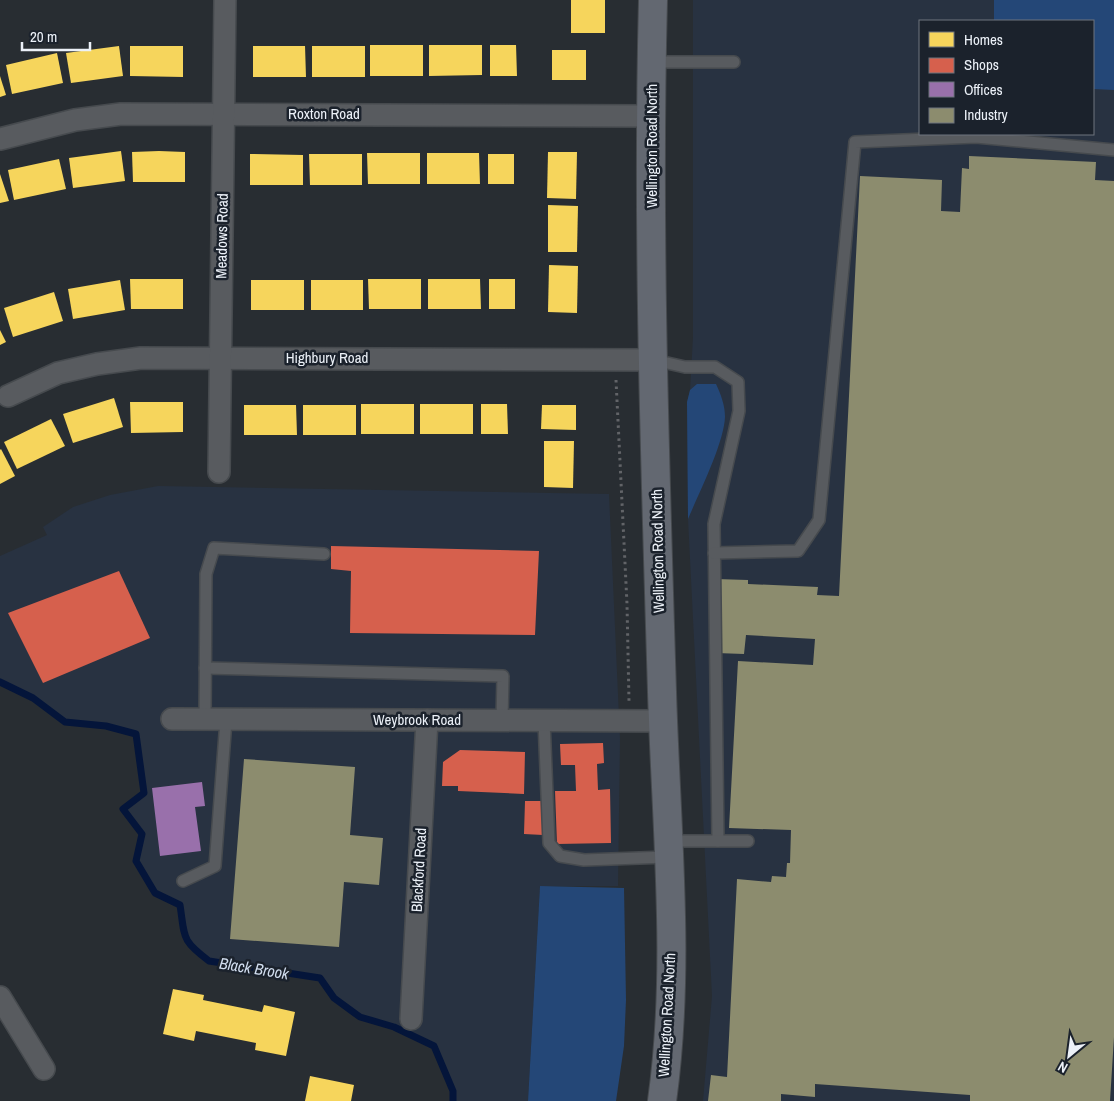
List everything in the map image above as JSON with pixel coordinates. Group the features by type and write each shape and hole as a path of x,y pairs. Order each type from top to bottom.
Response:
{"highway":[{"name":"Wellington Road North","path":"653,0 650,116 654,360 663,721 672,976 662,1101"}],"street":[{"name":"Meadows Road","path":"219,472 224,0"},
{"name":"Roxton Road","path":"0,139 74,120 121,114 650,116"},
{"name":"Highbury Road","path":"8,396 58,373 97,364 142,358 654,360"},
{"name":"Weybrook Road","path":"172,720 663,721"},
{"name":"Blackford Road","path":"411,1019 427,720"},
{"path":"0,997 44,1069"}],"lane":[{"path":"652,62 734,62"},
{"path":"714,553 798,551 819,520 855,142 976,138 1114,150"},
{"path":"654,360 685,367 715,367 738,382 739,411 714,524 718,841"},
{"path":"205,719 206,574 214,548 324,554"},
{"path":"205,668 503,676 502,720"},
{"path":"182,880 215,866 226,720"},
{"path":"544,721 549,842 560,856 584,860 718,841 748,841"}],"path":[{"path":"615,359 627,604 629,721"},
{"path":"627,604 634,604"}],"shaded area":[{"path":"693,0 1114,0 1114,1101 703,1101 712,996 688,519 687,402 690,390 693,337"},
{"path":"994,0 1114,0 1114,90 1094,89 1094,20 994,20"},
{"path":"697,384 716,384 722,400 725,417 724,428 716,454 688,519 687,402 690,390"},
{"path":"158,486 609,494 620,739 618,886 540,886 528,1101 453,1101 454,1091 434,1046 395,1027 361,1017 335,999 321,978 209,959 187,940 182,905 155,893 137,861 143,834 124,809 145,794 137,734 106,726 66,721 34,697 0,681 0,556 47,535 43,527 73,507 110,495"},
{"path":"540,886 624,888 626,1000 624,1046 616,1101 528,1101"}],"building: Homes":[{"path":"571,0 605,0 605,33 571,33"},
{"path":"370,45 423,45 423,76 370,76"},
{"path":"429,45 482,45 482,75 429,76"},
{"path":"490,45 516,45 517,76 490,76"},
{"path":"119,46 123,76 71,83 66,53"},
{"path":"130,46 183,46 183,77 130,76"},
{"path":"253,46 305,46 306,77 253,77"},
{"path":"312,46 365,46 365,77 312,77"},
{"path":"552,50 586,50 586,80 552,80"},
{"path":"57,53 63,83 12,94 6,65"},
{"path":"0,76 6,95 0,97"},
{"path":"121,151 125,181 73,188 69,158"},
{"path":"132,152 185,152 185,182 133,182"},
{"path":"548,152 577,152 576,199 547,198"},
{"path":"367,153 420,153 420,184 368,184"},
{"path":"427,153 479,153 480,184 427,184"},
{"path":"250,154 303,155 303,185 250,185"},
{"path":"309,154 362,154 362,185 310,185"},
{"path":"488,154 514,154 514,184 488,184"},
{"path":"59,159 66,189 14,200 8,170"},
{"path":"0,174 9,201 0,203"},
{"path":"548,205 578,206 577,252 548,252"},
{"path":"549,265 578,266 577,313 548,312"},
{"path":"130,279 183,279 183,309 131,309"},
{"path":"368,279 421,279 421,309 369,309"},
{"path":"428,279 480,279 481,309 428,309"},
{"path":"489,279 515,279 515,309 489,309"},
{"path":"120,280 125,310 73,319 68,289"},
{"path":"251,280 304,280 304,310 251,310"},
{"path":"311,280 363,280 363,310 311,310"},
{"path":"54,292 63,321 13,337 4,308"},
{"path":"0,330 6,342 0,345"},
{"path":"114,398 123,427 73,443 63,414"},
{"path":"130,402 183,402 183,432 131,433"},
{"path":"361,404 414,404 414,434 361,434"},
{"path":"420,404 473,404 473,434 420,434"},
{"path":"481,404 507,404 508,434 481,434"},
{"path":"244,405 296,405 297,435 244,435"},
{"path":"303,405 356,405 356,435 303,435"},
{"path":"542,405 576,405 576,430 541,429"},
{"path":"51,419 65,446 17,469 4,442"},
{"path":"544,441 574,441 573,488 544,487"},
{"path":"0,450 15,476 0,484"},
{"path":"173,989 204,995 203,1000 262,1012 264,1005 295,1012 286,1056 255,1050 256,1043 196,1031 194,1041 163,1034"},
{"path":"310,1076 354,1085 351,1101 305,1101"}],"building: Shops":[{"path":"331,546 539,551 535,635 350,633 351,571 331,569"},
{"path":"119,571 150,638 43,683 8,613"},
{"path":"603,743 604,763 597,764 598,790 610,789 611,843 557,844 555,791 576,791 575,765 561,765 560,744"},
{"path":"460,750 525,752 524,794 458,791 458,786 442,786 443,762"},
{"path":"525,801 544,801 543,835 524,834"}],"building: Offices":[{"path":"202,782 205,806 195,807 201,851 160,856 152,788"}],"building: Industry":[{"path":"969,156 1096,162 1095,180 1114,181 1114,1037 1110,1101 970,1101 970,1095 815,1084 815,1097 781,1094 781,1101 708,1101 711,1075 727,1077 737,879 771,882 772,876 786,877 787,863 790,863 791,830 729,828 738,661 813,665 815,639 746,635 744,654 716,653 716,579 748,580 748,584 818,587 817,595 839,596 860,176 942,180 941,211 960,212 962,168 969,169"},
{"path":"244,759 355,767 350,835 383,838 379,885 344,882 339,947 230,939"}],"waterway":[{"name":"Black Brook","path":"0,682 33,698 65,722 106,726 136,734 144,793 123,809 142,834 136,861 155,893 180,905 184,932 193,948 209,961 320,978 334,998 360,1017 394,1027 434,1046 453,1091 453,1101"}]}
